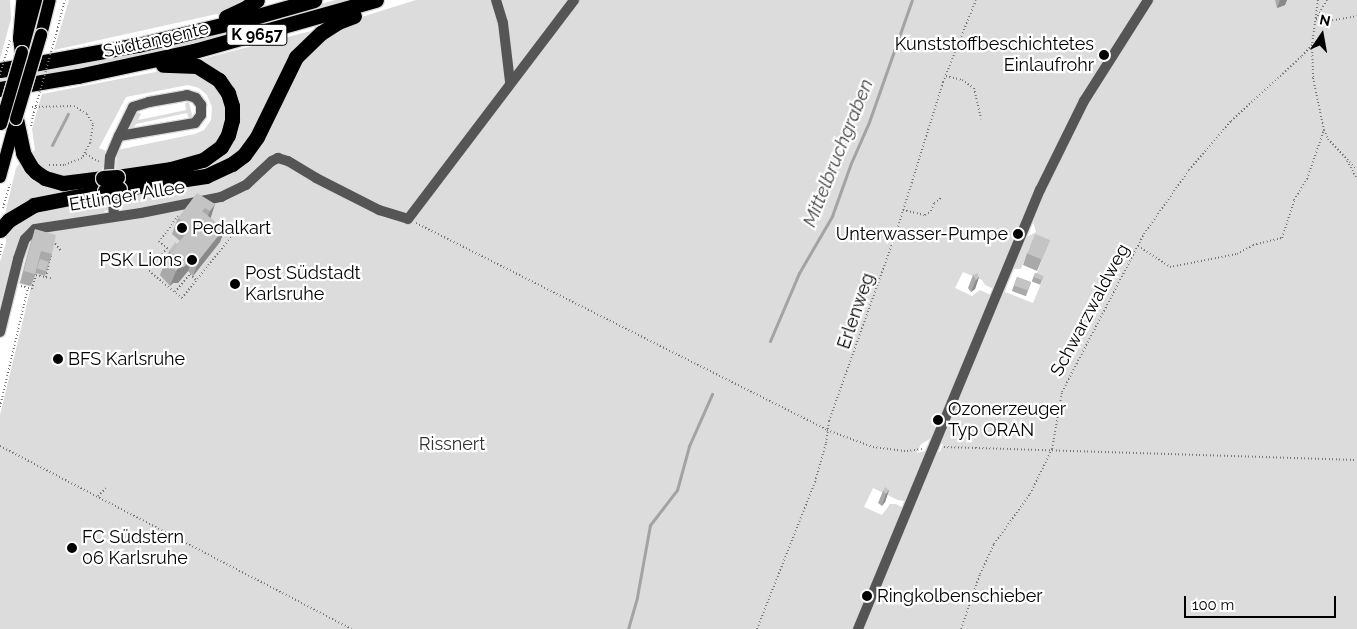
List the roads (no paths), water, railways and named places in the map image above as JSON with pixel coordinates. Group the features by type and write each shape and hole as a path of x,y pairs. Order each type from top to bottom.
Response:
{"highway":[{"path":"19,42 23,0"},
{"path":"208,29 257,0"},
{"name":"Südtangente","path":"0,70 90,55 208,29 314,0"},
{"name":"Südtangente","path":"0,89 137,65 248,38 376,0"},
{"path":"16,119 23,153 30,167 45,178 63,183 206,176 232,164 244,155 257,138 296,57 321,33 338,22 356,16 380,0"},
{"path":"1,229 9,220 34,205 111,181 178,168 203,160 221,147 231,128 232,112 228,93 219,80 208,71 186,65 137,65"}],"main road":[{"path":"1,127 19,42 36,0"},
{"path":"5,179 16,119 50,0"}],"lane":[{"path":"496,0 503,23 510,82"},
{"path":"510,82 574,0"},
{"path":"858,629 1040,190 1066,136 1111,55 1148,0"},
{"name":"Ettlinger Allee","path":"0,332 18,259 30,232 42,227 178,206 230,194 246,185 272,161 278,158 288,161 316,178 380,210 408,219 510,82"},
{"path":"114,216 111,181 118,136 129,111 138,105 187,95 196,98 202,105 201,115 195,123 118,136"}],"waterway":[{"name":"Mittelbruchgraben","path":"770,341 799,273 832,216 851,163 869,122 912,0"},
{"path":"52,145 68,114"},
{"name":"Mittelbruchgraben","path":"628,629 637,597 650,525 677,490 689,446 712,394"}],"place":[{"name":"Kunststoffbeschichtetes Einlaufrohr","path":"1104,55"},
{"name":"Pedalkart","path":"182,228"},
{"name":"Unterwasser-Pumpe","path":"1018,234"},
{"name":"PSK Lions","path":"192,260"},
{"name":"Post Südstadt Karlsruhe","path":"235,284"},
{"name":"BFS Karlsruhe","path":"58,359"},
{"name":"Ozonerzeuger Typ ORAN","path":"938,420"},
{"name":"FC Südstern 06 Karlsruhe","path":"72,548"},
{"name":"Ringkolbenschieber","path":"867,596"}],"park label":[{"name":"Rissnert","path":"452,444"}]}
